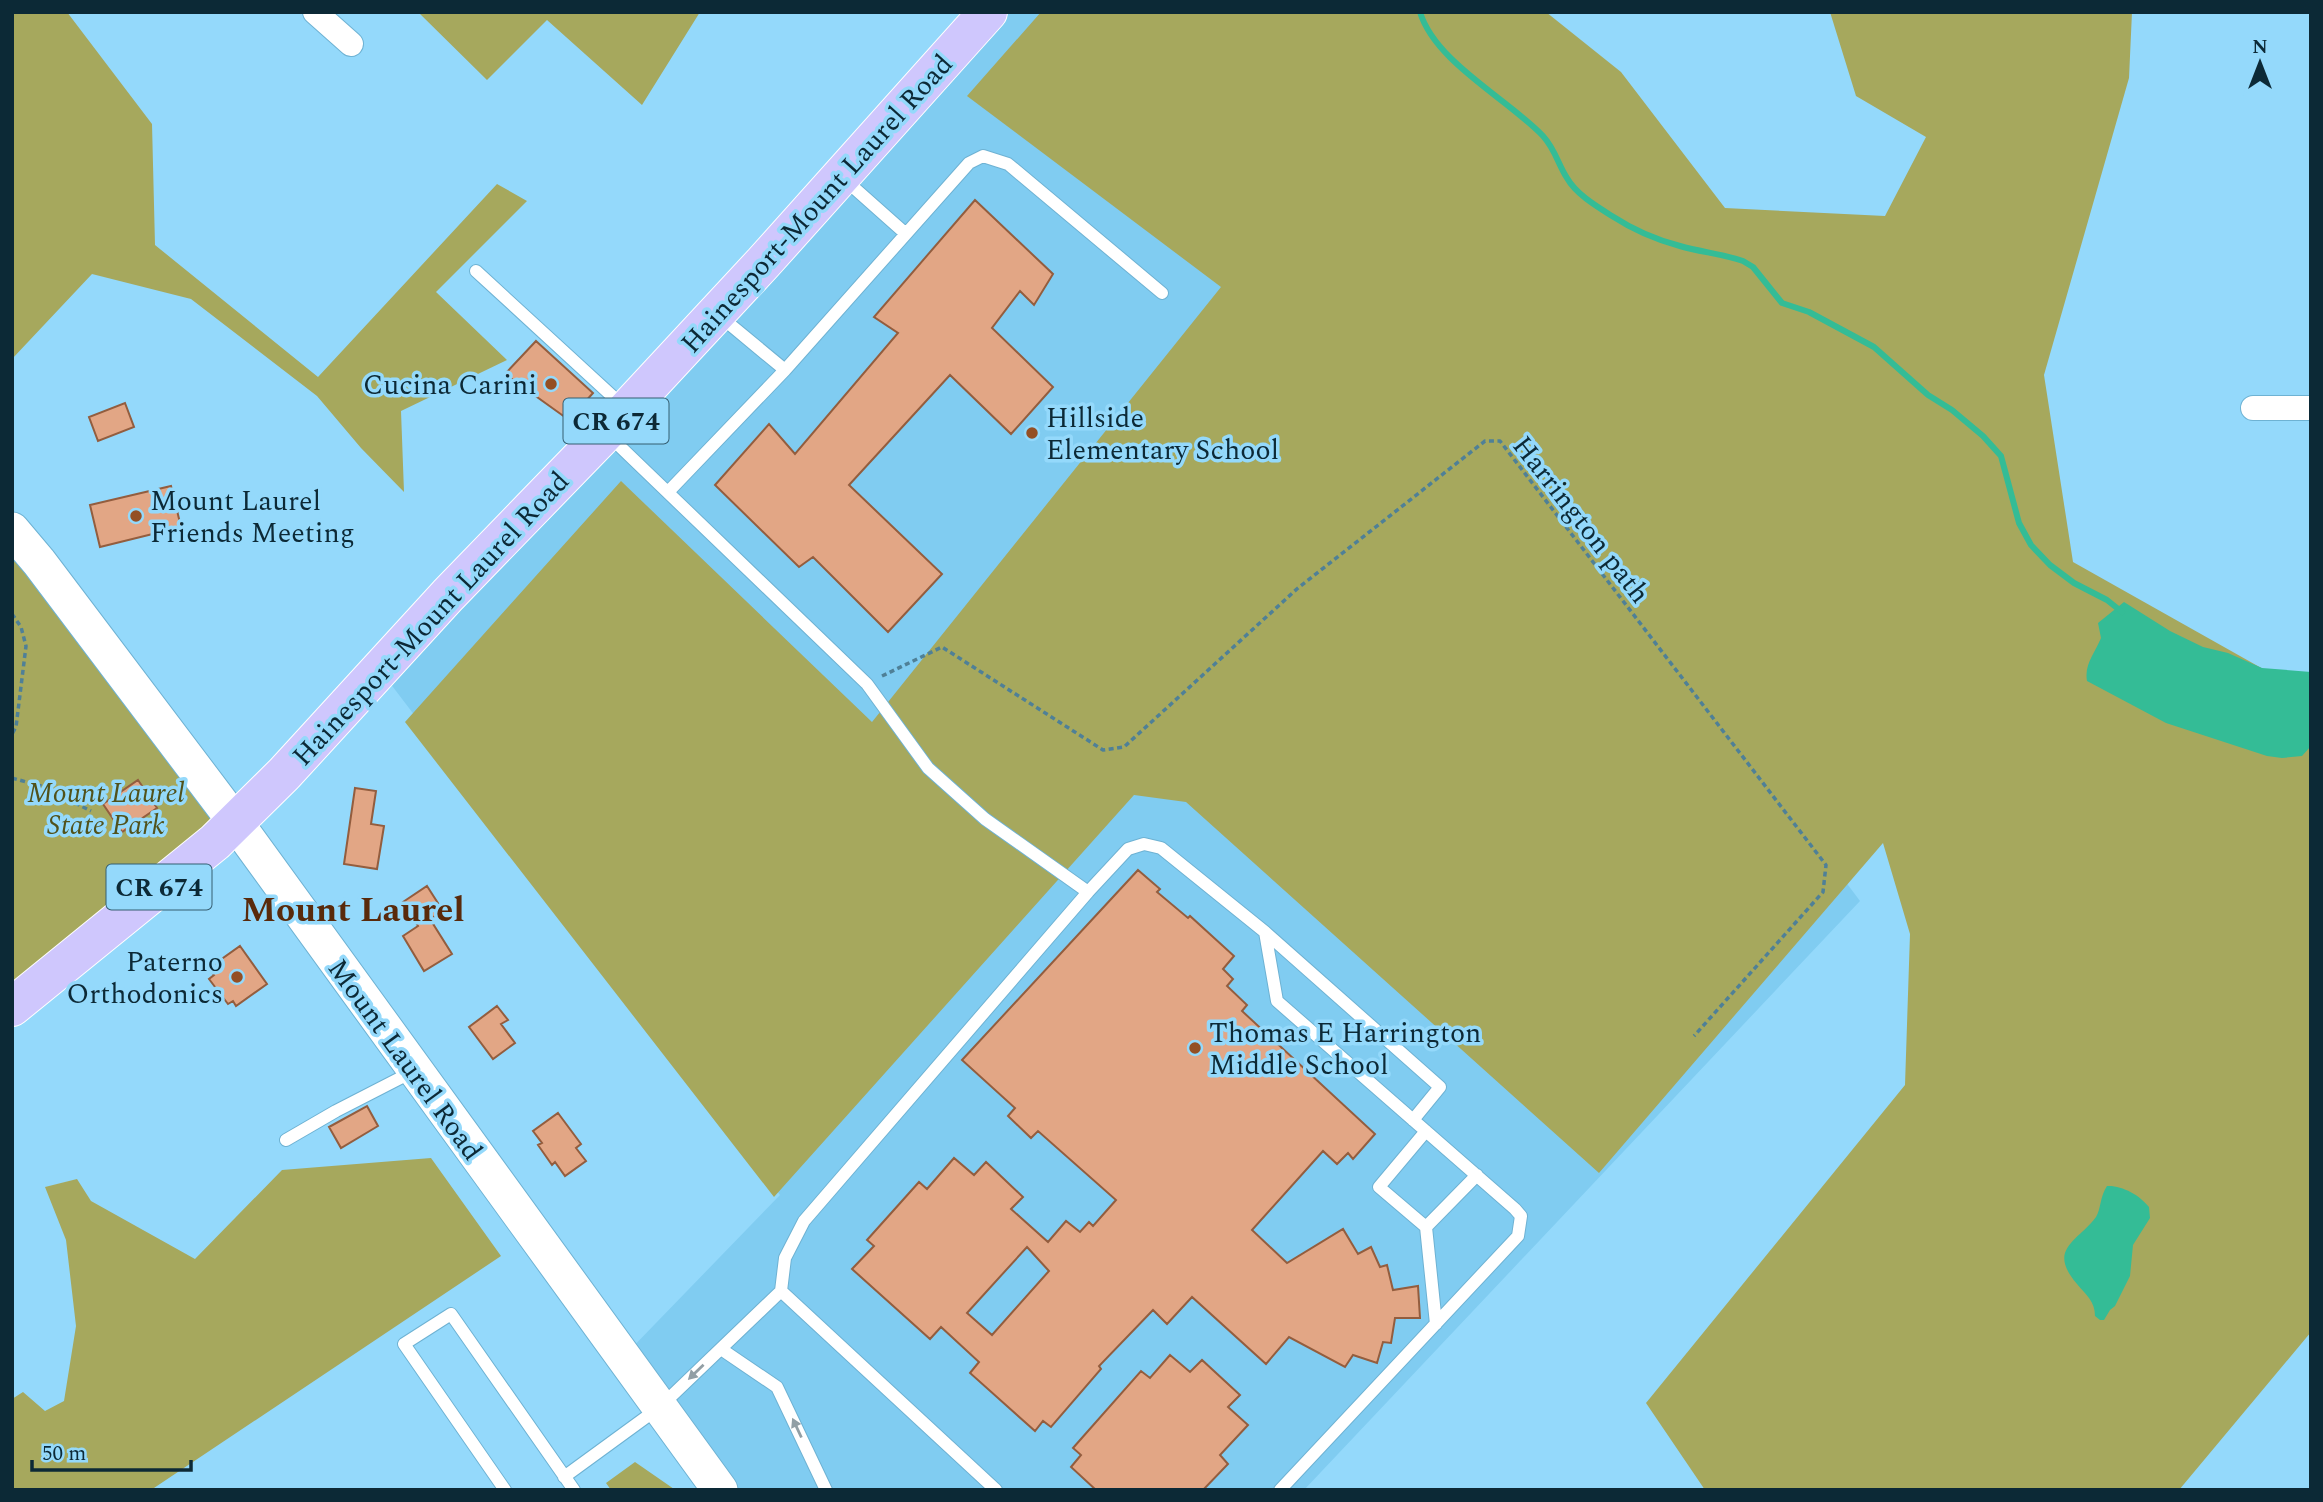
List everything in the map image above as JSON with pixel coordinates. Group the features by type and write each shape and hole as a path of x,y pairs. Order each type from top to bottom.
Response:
{"main road":[{"name":"Hainesport-Mount Laurel Road","path":"12,1007 236,823 503,537 616,421 988,12"},
{"name":"Mount Laurel Road","path":"12,530 236,823 720,1490"}],"street":[{"path":"315,12 351,44"},
{"path":"2253,408 2311,408"}],"lane":[{"path":"669,491 785,370 969,163 983,156 1008,164 1162,293"},
{"path":"841,176 906,234"},
{"path":"477,271 616,421 669,491 867,684 928,768 985,819 1088,892"},
{"path":"716,313 785,370"},
{"path":"564,1477 660,1407 781,1291 785,1258 804,1221 1128,849 1144,844 1161,848 1265,932 1440,1087 1413,1119"},
{"path":"1265,932 1277,1001 1521,1216 1518,1236 1280,1490"},
{"path":"286,1140 415,1070"},
{"path":"1426,1131 1379,1187 1426,1227 1436,1324"},
{"path":"1426,1227 1477,1175"},
{"path":"781,1291 996,1490"},
{"path":"505,1490 404,1344 451,1314 574,1490"},
{"path":"721,1349 777,1387 826,1490"}],"path":[{"name":"Harrington path","path":"867,684 942,647 1104,750 1124,747 1298,588 1485,441 1500,441 1826,865 1823,892 1694,1036"},
{"path":"12,614 21,627 26,646 16,727 12,734"},
{"path":"12,778 41,786 91,811"}],"shaded area":[{"name":"Thomas E Harrington Middle School","path":"985,12 1324,12 1491,408 1860,901 1304,1490 720,1490 624,1356 780,1195 380,670"},
{"path":"2124,602 2170,631 2203,647 2228,653 2262,668 2311,672 2311,746 2302,756 2267,756 2166,723 2087,681 2089,664 2101,638 2098,623"},
{"path":"2107,1186 2124,1189 2141,1199 2149,1207 2150,1218 2133,1245 2130,1276 2115,1306 2104,1320 2100,1320 2095,1316 2089,1298 2068,1272 2065,1254 2068,1247 2096,1217"}],"green space":[{"path":"12,12 67,12 152,124 155,245 318,377 497,184 527,201 436,292 507,360 401,411 404,492 361,448 317,396 191,299 92,274 12,359"},
{"path":"418,12 700,12 642,105 547,20 487,80"},
{"path":"1041,12 1546,12 1621,72 1725,208 1885,216 1926,137 1856,96 1830,12 2132,12 2129,78 2044,375 2073,562 2311,696 2311,1332 2179,1490 1705,1490 1646,1403 1905,1085 1910,934 1883,843 1599,1173 1186,802 1134,795 774,1197 405,722 621,481 872,722 1221,287 967,96"},
{"name":"Mount Laurel State Park","path":"12,534 236,823 12,1002"},
{"path":"431,1158 501,1256 151,1490 12,1490 12,1399 23,1392 45,1411 64,1401 76,1326 66,1240 45,1187 77,1179 91,1201 195,1259 282,1170"},
{"path":"635,1462 675,1490 611,1490 606,1483"}],"building":[{"path":"975,200 1053,274 1034,305 1020,291 992,328 1053,387 1011,434 950,375 849,485 942,574 888,632 813,557 799,567 715,485 769,424 795,454 898,333 874,317"},
{"name":"Cucina Carini","path":"536,341 593,393 569,420 505,374"},
{"path":"125,403 134,427 98,441 89,417"},
{"name":"Mount Laurel Friends Meeting","path":"171,486 181,527 100,547 90,505"},
{"path":"138,780 157,808 122,832 103,804"},
{"path":"355,788 376,791 371,824 384,826 377,869 344,864"},
{"path":"1138,870 1160,889 1157,892 1188,918 1190,916 1234,956 1223,969 1233,979 1227,986 1247,1005 1242,1011 1375,1134 1353,1159 1348,1153 1337,1164 1323,1151 1252,1230 1287,1263 1343,1229 1358,1254 1371,1247 1380,1267 1387,1265 1393,1290 1418,1286 1420,1318 1395,1318 1391,1343 1383,1342 1377,1363 1353,1355 1345,1367 1289,1337 1266,1364 1192,1297 1167,1324 1153,1310 1099,1366 1101,1369 1051,1427 1043,1421 1035,1431 970,1373 979,1362 941,1327 930,1339 852,1269 874,1246 867,1240 919,1182 927,1189 954,1158 974,1175 986,1162 1023,1197 1011,1209 1048,1242 1066,1221 1080,1232 1089,1222 1093,1226 1116,1200 1038,1131 1031,1138 1008,1116 1015,1108 962,1060","holes":["1027,1247 1049,1271 992,1335 967,1313"]},
{"path":"427,886 443,911 430,919 452,954 424,971 403,936 418,926 403,902"},
{"name":"Paterno Orthodonics","path":"240,946 267,984 236,1006 233,1001 228,1004 209,979 214,975 209,968"},
{"path":"497,1006 508,1020 501,1024 515,1043 493,1059 469,1027"},
{"path":"367,1106 378,1126 341,1148 329,1127"},
{"path":"558,1113 581,1144 576,1148 586,1161 565,1176 555,1162 552,1165 538,1145 542,1143 533,1131"},
{"path":"1170,1355 1190,1372 1202,1360 1240,1395 1228,1407 1248,1425 1220,1455 1228,1464 1203,1490 1096,1490 1071,1467 1081,1455 1073,1448 1141,1371 1150,1378"}],"waterway":[{"path":"1420,12 1428,30 1456,63 1543,136 1571,184 1587,199 1636,230 1680,246 1743,261 1753,267 1782,303 1809,312 1874,347 1928,395 1952,410 1983,436 2001,456 2019,523 2031,545 2050,565 2074,583 2107,600 2122,612"}],"place":[{"name":"Cucina Carini","path":"551,384"},
{"name":"Hillside Elementary School","path":"1032,433"},
{"name":"Mount Laurel Friends Meeting","path":"136,516"},
{"name":"Paterno Orthodonics","path":"237,977"},
{"name":"Thomas E Harrington Middle School","path":"1195,1048"}],"district":[{"name":"Mount Laurel","path":"353,909"}]}
